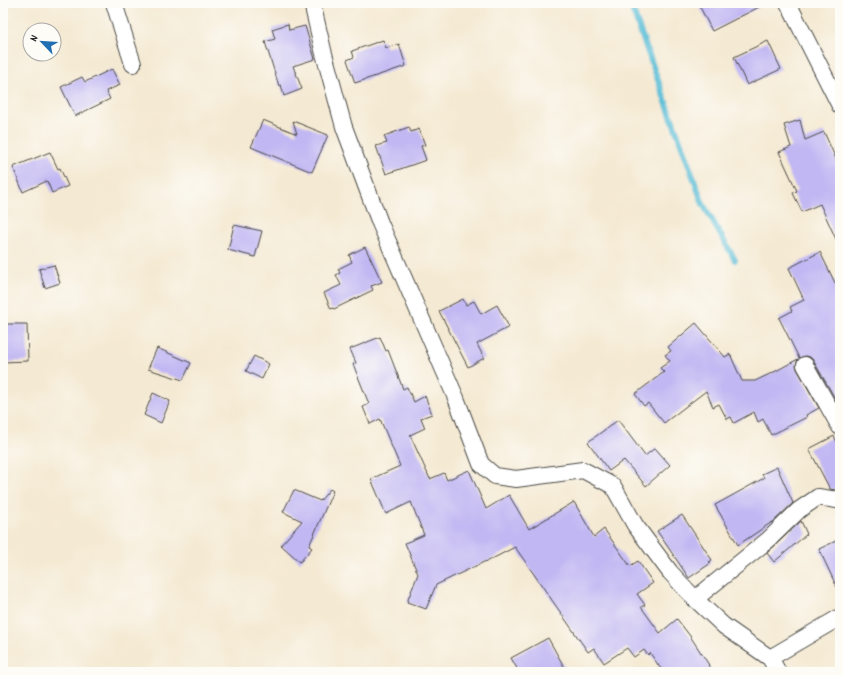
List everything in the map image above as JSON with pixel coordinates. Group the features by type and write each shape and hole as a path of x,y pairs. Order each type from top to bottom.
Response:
{"street":[{"path":"114,3 133,64"},
{"path":"312,3 325,58 347,134 380,223 456,398 481,464 495,476 516,479 583,470 613,486 635,525 670,572 695,599 724,626 770,658 778,672"},
{"path":"788,3 840,106"},
{"path":"805,365 840,427"},
{"path":"695,599 768,540 799,510 818,497 837,500 840,498"},
{"path":"770,658 840,617"}],"building":[{"path":"698,3 767,3 712,31"},
{"path":"288,24 289,30 305,26 315,59 293,66 302,89 284,96 281,85 279,86 265,42 275,39 272,29"},
{"path":"383,40 386,48 399,44 406,66 355,83 347,60 354,57 352,51"},
{"path":"768,41 781,69 747,85 734,57"},
{"path":"112,69 120,85 106,91 110,99 75,116 61,87 82,77 85,82"},
{"path":"263,120 297,134 293,121 328,135 312,172 251,147"},
{"path":"800,120 805,140 824,132 840,168 840,248 820,204 802,212 793,193 797,191 779,152 791,147 784,125"},
{"path":"409,127 411,132 419,129 425,145 421,146 426,160 386,174 376,146 387,143 384,136"},
{"path":"50,152 58,169 60,168 68,186 52,193 47,181 23,192 13,167"},
{"path":"234,225 262,231 255,257 228,250"},
{"path":"365,247 382,282 371,286 373,290 334,309 331,309 324,293 341,285 336,275 340,273 338,269 352,262 349,255"},
{"path":"820,252 840,293 840,398 836,400 813,360 810,357 805,356 799,358 779,318 792,311 790,307 804,300 789,268"},
{"path":"54,265 60,283 45,288 39,269"},
{"path":"463,299 466,305 474,301 481,314 497,305 509,327 477,344 484,358 468,367 439,311"},
{"path":"696,323 725,357 730,354 742,381 755,381 798,359 796,365 797,369 819,408 806,415 807,417 771,435 763,419 758,422 754,412 734,423 731,417 727,419 719,404 713,407 706,391 664,423 648,403 644,406 635,394 664,372 660,368 670,361 665,355 671,351 668,347"},
{"path":"3,324 27,324 28,361 3,362"},
{"path":"380,337 386,351 388,350 403,389 407,387 414,402 425,396 432,414 421,418 425,428 410,435 430,479 444,473 447,480 469,470 486,509 509,495 529,529 574,502 594,537 604,529 630,566 638,561 653,583 637,594 645,605 641,607 660,633 677,619 690,636 713,672 663,672 650,653 648,655 644,650 634,657 627,648 604,663 594,648 588,652 515,547 436,585 426,609 407,602 418,574 405,543 424,535 411,502 386,514 371,479 400,466 380,419 370,424 363,407 369,404 353,364 356,363 350,349"},
{"path":"157,348 191,363 183,380 148,369"},
{"path":"254,356 269,364 262,379 246,371"},
{"path":"153,393 170,401 161,423 144,415"},
{"path":"618,420 645,456 655,448 670,465 646,486 624,460 609,471 588,442"},
{"path":"834,436 840,448 840,489 835,490 830,489 809,449"},
{"path":"777,467 793,503 772,523 738,545 715,505 764,478 762,474"},
{"path":"330,489 333,491 309,546 312,548 300,562 281,545 302,521 283,512 294,490 320,501"},
{"path":"682,515 712,560 709,562 711,563 689,578 657,531"},
{"path":"801,521 807,534 774,562 767,553"},
{"path":"840,539 840,594 819,549"},
{"path":"548,638 567,672 519,672 511,658"}],"waterway":[{"path":"630,3 703,204 735,260"}]}
